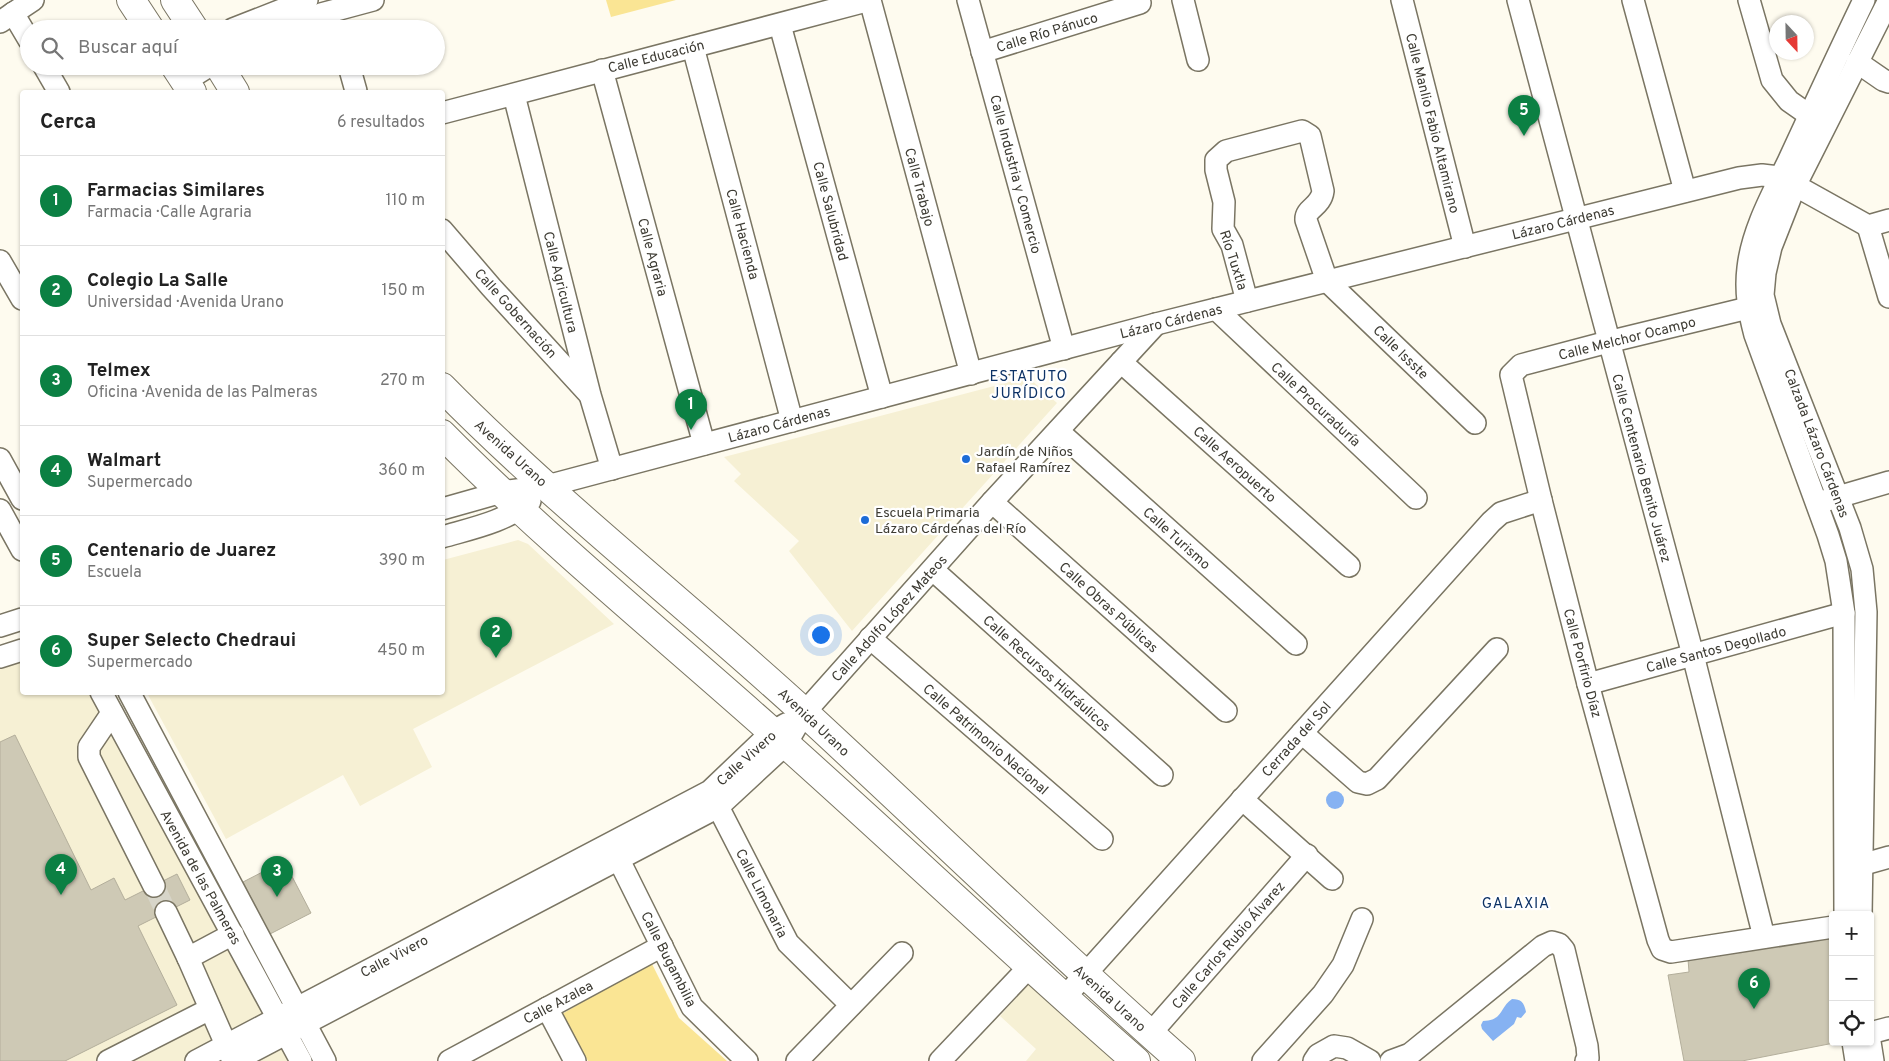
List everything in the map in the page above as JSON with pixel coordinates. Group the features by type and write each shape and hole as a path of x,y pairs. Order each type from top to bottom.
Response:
{"main road":[{"path":"131,0 144,20"},
{"path":"175,0 188,20"},
{"path":"225,75 234,90"},
{"name":"Avenida Urano","path":"445,390 494,440 804,713 1085,975 1181,1061"},
{"path":"445,437 511,501 779,738 1064,998 1136,1061"},
{"path":"640,616 664,588"}],"street":[{"path":"20,31 6,17 33,0"},
{"path":"278,20 373,0"},
{"name":"Calle Educación","path":"445,112 870,0"},
{"name":"Calle Trabajo","path":"870,0 971,374"},
{"name":"Calle Industria y Comercio","path":"968,0 1064,349"},
{"path":"1183,0 1198,60"},
{"name":"Calle Manlio Fabio Altamirano","path":"1402,0 1465,247"},
{"name":"Calle Centenario Benito Juárez","path":"1518,0 1693,655 1764,937"},
{"path":"1633,0 1684,191"},
{"path":"1749,0 1772,80 1789,101 1809,115"},
{"name":"Calzada Lázaro Cárdenas","path":"1860,911 1866,612 1862,569 1838,496 1770,324 1764,295 1765,273 1771,247 1788,182 1809,115 1864,0"},
{"name":"Calzada Lázaro Cárdenas","path":"1845,911 1844,613 1836,561 1755,335 1748,308 1746,282 1754,239 1857,62 1889,0"},
{"name":"Calle Río Pánuco","path":"982,52 1140,3"},
{"path":"303,20 323,11"},
{"name":"Calle Salubridad","path":"780,25 882,397"},
{"name":"Calle Hacienda","path":"693,47 792,421"},
{"path":"1857,62 1889,82"},
{"name":"Calle Agraria","path":"602,70 704,444"},
{"path":"49,75 58,90"},
{"path":"351,75 356,90"},
{"name":"Calle Agricultura","path":"514,95 590,395 612,469"},
{"name":"Río Tuxtla","path":"1247,302 1232,246 1222,229 1224,202 1216,170 1216,160 1226,151 1302,131 1310,136 1323,191 1322,198 1308,212 1306,220 1327,282"},
{"name":"Lázaro Cárdenas","path":"511,501 548,486 1156,324 1684,191 1739,178 1762,175 1788,182"},
{"path":"1788,182 1868,226 1889,220"},
{"path":"1868,226 1889,298"},
{"name":"Calle Gobernación","path":"445,233 491,287 590,395"},
{"path":"0,261 19,287"},
{"name":"Calle Issste","path":"1327,282 1475,423"},
{"name":"Calle Melchor Ocampo","path":"1510,375 1521,365 1748,308"},
{"name":"Calle Procuraduría","path":"1216,309 1416,498"},
{"name":"Calle Adolfo López Mateos","path":"804,713 992,502 1156,324"},
{"name":"Calle Aeropuerto","path":"1121,362 1349,566"},
{"name":"Calle Porfirio Díaz","path":"1510,375 1540,500 1588,684 1662,949 1671,952 1764,937"},
{"name":"Calle Turismo","path":"1058,431 1296,644"},
{"path":"0,459 20,496"},
{"path":"1816,504 1889,482"},
{"name":"Cerrada del Sol","path":"1064,998 1490,522 1501,513 1540,500"},
{"path":"445,509 511,501"},
{"path":"445,536 495,522 511,501"},
{"name":"Calle Obras Públicas","path":"992,502 1226,711"},
{"path":"0,510 20,546"},
{"name":"Calle Recursos Hidráulicos","path":"933,570 1162,775"},
{"name":"Calle Santos Degollado","path":"1588,684 1844,613"},
{"path":"0,626 20,620"},
{"name":"Calle Patrimonio Nacional","path":"870,638 1102,839"},
{"path":"1302,732 1358,782 1367,784 1377,779 1497,649"},
{"path":"0,657 20,651"},
{"name":"Avenida de las Palmeras","path":"103,695 301,1061"},
{"name":"Avenida de las Palmeras","path":"130,695 325,1061"},
{"path":"112,713 89,747 88,757 154,886"},
{"name":"Calle Vivero","path":"196,1061 231,1056 282,1025 714,799 804,713"},
{"name":"Calle Limonaria","path":"714,799 788,943 851,1005"},
{"path":"1242,799 1332,879"},
{"path":"167,813 188,802"},
{"name":"Calle Bugambilia","path":"614,851 692,1007 747,1061"},
{"name":"Calle Carlos Rubio Álvarez","path":"1150,1034 1307,856"},
{"path":"1861,865 1889,857"},
{"path":"166,912 231,1056"},
{"path":"1263,1061 1323,994 1343,965 1362,919"},
{"path":"1764,937 1829,928"},
{"path":"188,958 233,934"},
{"path":"1403,1059 1543,946 1552,942 1559,944 1564,950 1588,1046 1588,1058 1586,1061"},
{"name":"Calle Azalea","path":"453,1060 662,946"},
{"path":"797,1061 902,953"},
{"path":"940,1061 1030,966"},
{"path":"547,1008 576,1061"},
{"path":"108,1061 210,1009"},
{"path":"1874,1031 1889,1028"},
{"path":"1314,1061 1318,1055 1334,1046 1347,1048 1370,1061"},
{"path":"1854,1046 1856,1061"},
{"path":"1871,1046 1873,1061"}],"shaded area":[{"path":"606,0 676,0 611,17"},
{"name":"Escuela Primaria Lázaro Cárdenas del Río","path":"1028,377 1057,403 852,631 789,551 799,541 734,481 741,474 724,457"},
{"path":"518,540 528,544 614,624 413,729 432,767 360,806 343,775 226,839 148,695 445,695 445,559"},
{"path":"20,662 20,695 99,695 295,1061 0,1061 0,669 9,664"},
{"path":"651,962 679,1018 727,1061 588,1061 562,1014"},
{"path":"1030,982 1120,1061 1026,1061 1036,1049 1000,1016"}],"water":[{"path":"1335,791 1341,794 1344,800 1341,806 1335,809 1329,806 1326,800 1329,794"},
{"path":"1512,999 1522,1002 1526,1012 1521,1018 1517,1017 1514,1024 1493,1041 1482,1029 1481,1025 1483,1021 1498,1016"}],"building":[{"path":"15,735 91,890 114,878 125,900 177,874 190,900 138,926 177,1005 65,1061 0,1061 0,742"},
{"path":"284,861 311,913 270,934 243,882"},
{"path":"1829,934 1829,1044 1742,1061 1684,1061 1668,975 1689,972 1688,959"}],"tunnel":[{"path":"154,886 166,912"}],"place":[{"name":"Centenario de Juarez","path":"1524,136"},
{"name":"Farmacias Similares","path":"691,430"},
{"name":"Jardín de Niños Rafael Ramírez","path":"966,459"},
{"name":"Escuela Primaria Lázaro Cárdenas del Río","path":"865,520"},
{"name":"Colegio La Salle","path":"496,658"},
{"name":"Walmart","path":"61,895"},
{"name":"Telmex","path":"277,897"},
{"name":"Super Selecto Chedraui","path":"1754,1009"}],"district":[{"name":"ESTATUTO JURÍDICO","path":"1029,384"},
{"name":"GALAXIA","path":"1516,903"}]}
